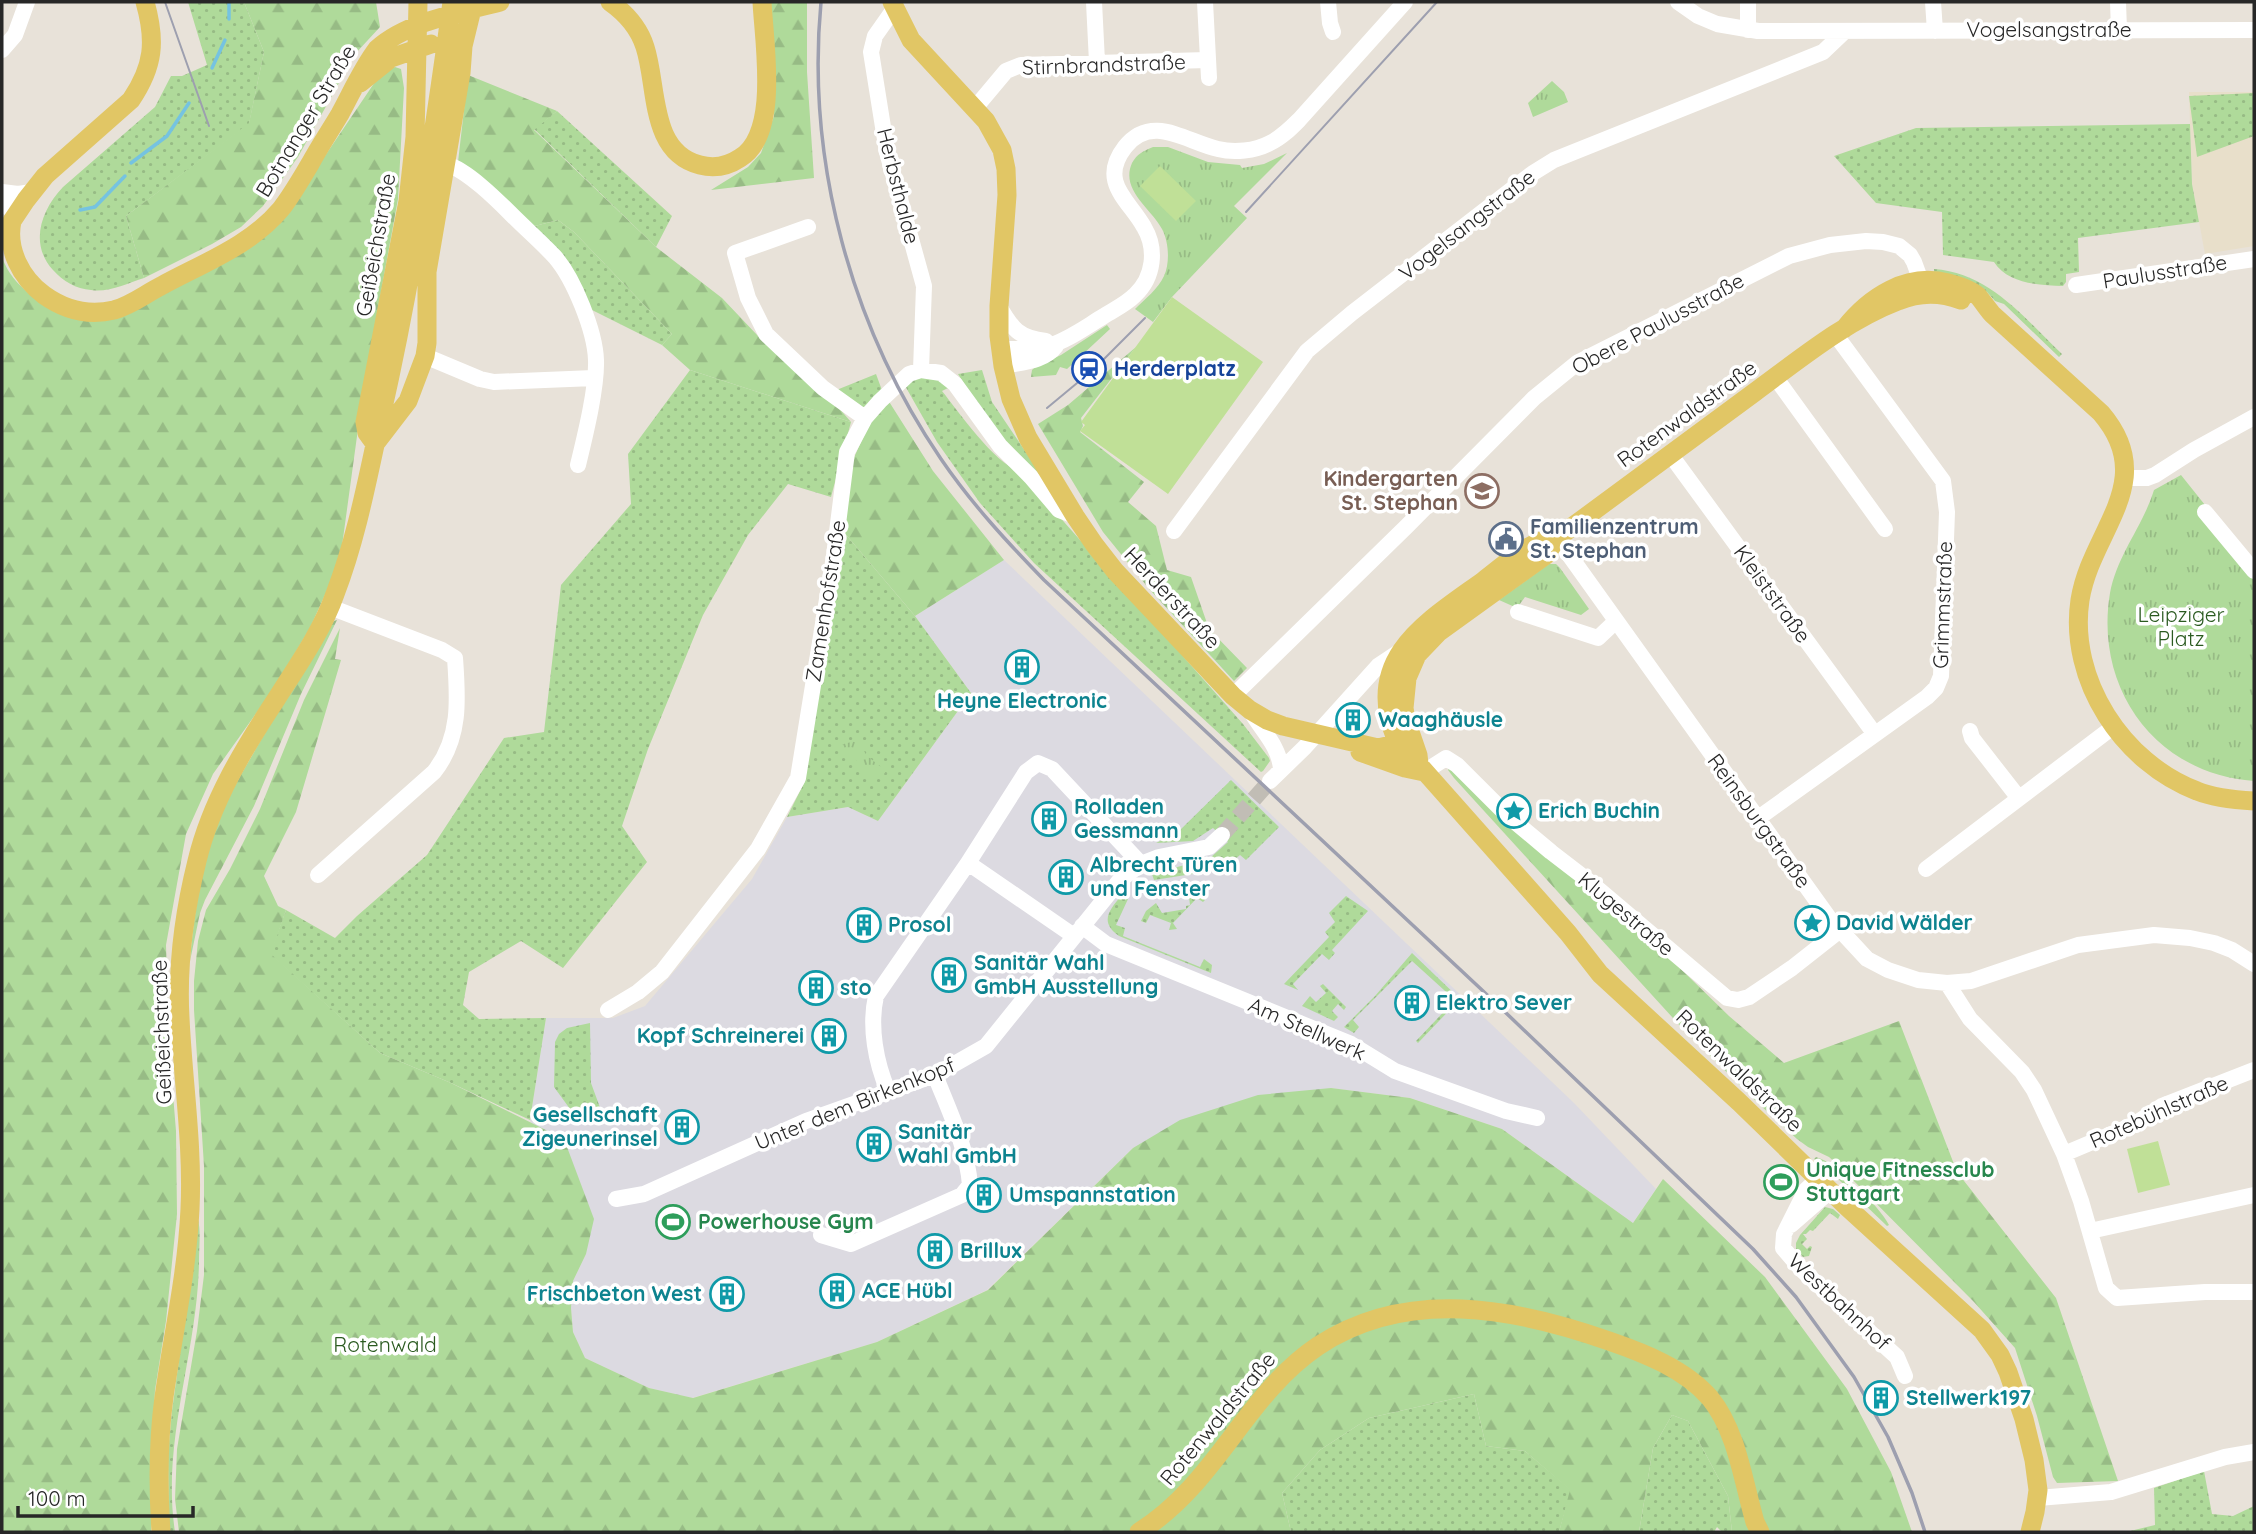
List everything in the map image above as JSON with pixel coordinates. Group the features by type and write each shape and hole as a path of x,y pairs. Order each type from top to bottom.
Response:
{"main road":[{"path":"16,206 131,100 142,83 149,65 152,41 145,2"},
{"name":"Geißeichstraße","path":"418,2 435,17"},
{"name":"Botnanger Straße","path":"16,206 28,260 43,282 53,289 76,300 101,302 160,286 238,245 273,217 293,192 377,49 386,41 435,17 500,2"},
{"path":"610,2 638,29 645,47 661,124 669,145 678,155 690,162 712,167 733,163 745,155 759,138 763,128 766,91 762,2"},
{"path":"893,6 911,40 975,108 995,135 1002,150 1007,195 999,306 1001,358"},
{"name":"Geißeichstraße","path":"375,444 408,401 425,356 427,272 461,73 463,46 472,9"},
{"path":"435,17 452,27 463,46"},
{"name":"Geißeichstraße","path":"375,444 367,433 365,422 408,201 424,46 435,17"},
{"name":"Geißeichstraße","path":"161,1532 160,1442 187,1252 191,1197 180,1017 183,928 198,856 223,790 330,607 352,541 395,355 426,185 435,17"},
{"path":"353,88 391,58 424,46 442,55 457,92"},
{"name":"Rotenwaldstraße","path":"1421,768 1406,720 1407,678 1417,655 1461,607 1536,542 1557,538 1840,331 1923,287 1992,314 2109,423 2120,443 2126,478 2115,512 2083,587 2079,621 2080,646 2088,676 2113,727 2144,759 2186,787 2200,793 2254,801"},
{"path":"395,355 407,357 417,354 427,327"},
{"name":"Herderstraße","path":"1001,358 1011,399 1020,421 1094,544 1115,571 1233,696 1250,710 1283,726 1378,748 1396,744"},
{"name":"Rotenwaldstraße","path":"1461,607 1421,628 1399,652 1392,669 1387,695 1387,710 1396,744 1421,768 1568,933 1600,974 1740,1102 1824,1185 1970,1317 1992,1343 2008,1372 2024,1419 2036,1471 2038,1498 2029,1532"},
{"path":"1396,744 1406,720"},
{"path":"1345,741 1362,753 1405,768 1421,768"},
{"name":"Rotenwaldstraße","path":"1139,1532 1172,1509 1190,1491 1273,1385 1317,1346 1376,1318 1450,1307 1504,1312 1576,1329 1667,1365 1700,1388 1724,1420 1760,1532"}],"street":[{"path":"2,50 15,35 27,2"},
{"path":"1094,2 1097,62"},
{"path":"1205,2 1209,78"},
{"path":"1328,2 1333,32"},
{"path":"1001,358 1038,359 1050,353 1059,342 1131,299 1149,277 1153,254 1150,241 1144,227 1122,198 1115,177 1116,164 1127,145 1143,133 1165,130 1220,150 1242,150 1270,143 1299,120 1405,2"},
{"name":"Vogelsangstraße","path":"1678,2 1698,16 1717,24 1748,30 2254,30"},
{"path":"1748,2 1748,30"},
{"path":"1933,2 1935,31"},
{"path":"2118,2 2119,30"},
{"name":"Herbsthalde","path":"893,6 875,36 871,52 887,152 923,286 922,370"},
{"name":"Vogelsangstraße","path":"1174,531 1307,351 1533,173 1554,160 1823,52 1844,32"},
{"name":"Stirnbrandstraße","path":"975,108 1006,71 1021,65 1209,60"},
{"path":"446,164 460,170 508,211 556,258 569,276 580,299 596,358 588,449 578,465"},
{"path":"2,192 18,194 16,206"},
{"path":"808,227 735,253 748,298 766,334 823,388 865,418"},
{"name":"Obere Paulusstraße","path":"1233,696 1534,398 1577,363 1789,256 1812,249 1866,241 1899,246 1910,255 1923,287"},
{"name":"Paulusstraße","path":"2076,285 2254,259"},
{"path":"999,306 1015,330 1023,336 1059,342"},
{"name":"Grimmstraße","path":"1757,819 1927,697 1936,688 1941,676 1947,512 1943,481 1840,331"},
{"path":"425,356 480,379 494,382 594,378"},
{"path":"922,370 941,373 949,379 1000,446 1059,510 1075,516"},
{"name":"Zamenhofstraße","path":"607,1010 638,992 662,972 758,849 798,778 834,556 847,452 865,418 880,401 909,374 922,370"},
{"path":"1776,377 1885,529"},
{"path":"2126,478 2155,475 2254,417"},
{"name":"Kleiststraße","path":"1670,454 1874,733"},
{"path":"2205,512 2254,571"},
{"name":"Reinsburgstraße","path":"1557,538 1839,931 1867,959 1888,970 1918,980 1947,983 1970,981 2078,945 2174,935 2214,943 2232,950 2254,964"},
{"path":"318,876 434,772 450,746 456,714 455,658 442,650 330,607"},
{"path":"1518,612 1598,638 1616,621"},
{"name":"Rotenwaldstraße","path":"1317,734 1378,666 1399,652"},
{"path":"1250,710 1274,744 1280,760 1276,775 1317,734"},
{"path":"1926,869 2113,727"},
{"path":"1970,732 2018,797"},
{"name":"Klugestraße","path":"1421,768 1446,758 1457,765 1508,816 1590,881 1727,998 1738,1000 1749,997 1839,931"},
{"path":"888,1091 879,1072 876,1049 873,1010 876,996 968,863 1026,772 1038,763 1052,769 1141,864"},
{"name":"Unter dem Birkenkopf","path":"616,1199 644,1194 806,1121 935,1075 986,1046 1119,881 1141,864 1159,857 1209,847 1222,835"},
{"name":"Am Stellwerk","path":"968,863 1078,931 1106,944 1352,1044 1395,1072 1506,1111 1537,1118"},
{"path":"1947,983 1974,1024 2022,1072 2034,1090 2064,1153 2091,1231 2106,1288 2117,1298 2206,1292 2254,1292"},
{"name":"Rotebühlstraße","path":"2064,1153 2135,1124 2162,1106 2254,1070"},
{"path":"821,1235 851,1244 962,1195 970,1185 963,1148 935,1075"},
{"name":"Westbahnhof","path":"1824,1185 1784,1234 1783,1248 1897,1357 1905,1376"},
{"path":"2091,1231 2254,1195"},
{"path":"2038,1498 2111,1492 2225,1457 2254,1452"}],"shaded area":[{"path":"2189,92 2254,92 2254,246 2205,254 2192,184"},
{"path":"1004,560 1574,1103 1656,1189 1633,1223 1502,1129 1410,1098 1331,1088 1133,1148 987,1290 877,1342 692,1398 649,1388 585,1358 573,1332 571,1308 573,1281 586,1254 530,1120 546,1018 613,1018 645,1006 752,879 787,817 848,807 878,821 971,693 915,616"}],"green space":[{"path":"188,2 244,2 264,52 249,124 126,216 144,278 98,291 75,286 53,270 41,249 44,217 63,187 155,107 171,76 182,76 207,65"},
{"path":"244,2 376,2 380,27 355,54 298,157 263,206 241,227 144,278 126,216 249,123 264,52"},
{"path":"771,2 807,2 807,72 814,178 711,190 748,167 761,153 774,116"},
{"path":"395,67 401,69 404,88 398,199 364,385 342,546 333,577 310,628 274,688 213,774 186,834 166,945 169,1046 176,1131 177,1214 166,1321 155,1390 151,1532 2,1532 2,257 21,287 40,301 73,317 217,266 312,175 379,76"},
{"path":"468,75 557,111 534,130 656,247 722,298 758,336 831,399 851,422 690,370 662,345 672,334 574,232 558,220 531,227 458,162"},
{"path":"1552,81 1564,92 1568,102 1533,117 1528,103"},
{"path":"2254,93 2254,136 2197,157 2189,96"},
{"path":"557,111 672,216 656,247 534,129"},
{"path":"2190,124 2192,184 2199,222 2078,238 2079,272 2066,274 2063,286 2034,284 2016,279 2007,275 1994,262 1943,255 1942,212 1876,203 1834,156 1916,128"},
{"name":"Herderplatz","path":"1153,147 1168,147 1208,162 1240,165 1242,168 1264,164 1287,153 1234,206 1247,218 1172,297 1153,322 1135,309 1155,290 1164,276 1168,259 1167,246 1162,229 1133,190 1129,173 1136,157"},
{"path":"1160,166 1196,201 1176,221 1140,186"},
{"path":"558,220 574,232 672,334 662,345 590,309 531,227"},
{"path":"1934,269 1954,272 1989,288 2020,312 2062,354 2059,357 2004,304 1995,301 1987,292 1934,272"},
{"path":"1172,297 1263,362 1168,494 1080,431 1085,425 1081,422"},
{"path":"1107,325 1110,329 1067,369 1060,367 1056,375 1031,377 1035,367 1061,355"},
{"path":"1136,347 1081,418 1083,426 1080,432 1144,482 1128,502 1156,526 1167,570 1191,577 1209,629 1247,668 1234,681 1150,590 1103,532 1038,424 1068,405"},
{"path":"690,370 851,422 831,497 788,484 748,535 703,615 648,749 622,826 647,862 563,968 521,941 469,972 463,1005 479,1019 546,1018 530,1120 380,1053 270,954 286,910 335,938 427,855 504,738 544,732 561,585 631,504 628,454"},
{"path":"982,370 992,402 1046,482 992,428 958,374"},
{"path":"876,374 883,393 860,410 834,391"},
{"path":"923,375 934,377 950,387 942,391 977,436 999,458 1018,470 1243,724 1269,758 1270,761 1263,771 1034,563 980,503 937,442 904,384"},
{"path":"888,400 933,471 1004,560 915,616 842,530 852,462 870,422"},
{"name":"Leipziger Platz","path":"2181,475 2205,505 2254,579 2254,781 2219,775 2188,762 2161,744 2139,720 2123,693 2112,662 2108,628 2113,579 2154,490"},
{"path":"842,530 915,616 971,693 878,821 848,807 787,817 805,781"},
{"path":"1549,564 1556,564 1560,568 1589,609 1581,615 1525,597 1517,608 1499,600"},
{"path":"337,620 301,694 254,806 205,900 190,961 200,888 220,817 261,740"},
{"name":"Rotenwald","path":"340,628 335,659 341,660 296,812 264,876 278,906 286,910 271,954 380,1053 451,1083 564,1139 594,1219 586,1254 573,1281 571,1308 573,1332 585,1358 649,1388 693,1398 877,1342 988,1290 1133,1148 1180,1120 1258,1095 1331,1088 1410,1098 1502,1129 1633,1223 1663,1179 1765,1277 1847,1389 1891,1472 1912,1532 1732,1532 1728,1496 1688,1421 1672,1415 1653,1448 1639,1532 1559,1532 1570,1490 1525,1451 1486,1446 1474,1394 1369,1418 1320,1450 1282,1493 1291,1532 179,1532 175,1499 177,1449 204,1275 204,1166 194,1010 198,941 206,910 260,809 304,700"},
{"path":"855,741 861,744 866,755 886,771 884,774 867,776 859,769 855,757 841,754 840,745"},
{"path":"1450,767 1645,934 1729,1016 1784,1063 1899,1021 1957,1172 2056,1298 2118,1481 2057,1483 2015,1348 1974,1302 1838,1165 1797,1139 1683,1029 1454,778 1448,770"},
{"path":"1231,780 1279,827 1246,860 1240,855 1224,869 1154,880 1152,874 1210,858 1228,842 1213,828 1193,841 1156,843 1178,832"},
{"path":"1122,895 1128,899 1116,925 1125,928 1123,936 1200,967 1204,959 1212,965 1211,973 1119,936 1113,931 1109,926 1108,916"},
{"path":"1200,895 1205,900 1203,902 1197,898 1173,923 1177,929 1169,930 1171,923 1150,915 1146,923 1141,921 1146,911 1156,903 1162,913 1186,909 1186,906 1190,905 1189,897"},
{"path":"1346,896 1368,911 1332,950 1335,953 1329,960 1322,954 1293,984 1298,990 1284,984 1329,937 1325,932 1335,922 1329,913"},
{"path":"1412,953 1460,999 1418,1043 1416,1041 1455,1000 1412,961 1353,1020 1359,1027 1354,1033 1344,1027 1375,996"},
{"path":"1323,984 1346,1007 1344,1010 1338,1004 1332,1011 1338,1017 1334,1021 1302,1006 1310,996 1316,1002 1326,993 1320,986"},
{"path":"590,1023 591,1083 602,1113 581,1124 554,1087 555,1042 559,1034 567,1028"},
{"path":"2158,1141 2170,1185 2138,1193 2127,1149"},
{"path":"1816,1157 1835,1167 1857,1186 1877,1207 1889,1225 1814,1159"},
{"path":"1825,1207 1840,1215 1838,1219 1830,1213 1813,1231 1803,1234 1807,1239 1802,1244 1807,1249 1812,1247 1809,1256 1803,1257 1796,1249 1796,1243 1800,1235"},
{"path":"198,1220 200,1239 197,1295 173,1464 175,1532 169,1532 168,1454"},
{"path":"1474,1394 1486,1446 1525,1451 1571,1490 1559,1532 1291,1532 1282,1493 1320,1450 1369,1418"},
{"path":"1672,1415 1688,1421 1728,1496 1732,1532 1722,1532 1717,1527 1714,1532 1639,1532 1653,1448"},
{"path":"2204,1471 2212,1514 2233,1516 2254,1506 2254,1532 2126,1532 2155,1525 2154,1488"}],"waterway":[{"path":"229,2 229,19"},
{"path":"212,68 225,40"},
{"path":"131,163 167,136 189,103"},
{"path":"80,210 95,207 125,176"}],"tunnel":[{"path":"1222,835 1270,781"}],"tram line":[{"path":"165,2 209,126"},
{"path":"1246,212 1437,2"},
{"path":"1047,408 1094,369 1145,318"}],"railway":[{"path":"821,2 818,62 821,122 829,182 842,241 882,354 909,408 941,459 990,522 1044,580 1482,990 1753,1249 1796,1297 1854,1377 1888,1437 1925,1532"}],"place":[{"name":"Herderplatz","path":"1089,369"},
{"name":"Kindergarten St. Stephan","path":"1482,491"},
{"name":"Familienzentrum St. Stephan","path":"1506,539"},
{"name":"Heyne Electronic","path":"1022,667"},
{"name":"Waaghäusle","path":"1353,720"},
{"name":"Erich Buchin","path":"1514,811"},
{"name":"Rolladen Gessmann","path":"1049,819"},
{"name":"Albrecht Türen und Fenster","path":"1066,877"},
{"name":"David Wälder","path":"1812,923"},
{"name":"Prosol","path":"864,925"},
{"name":"Sanitär Wahl GmbH Ausstellung","path":"949,975"},
{"name":"sto","path":"816,988"},
{"name":"Elektro Sever","path":"1412,1003"},
{"name":"Kopf Schreinerei","path":"829,1036"},
{"name":"Gesellschaft Zigeunerinsel","path":"682,1127"},
{"name":"Sanitär Wahl GmbH","path":"874,1144"},
{"name":"Unique Fitnessclub Stuttgart","path":"1781,1182"},
{"name":"Umspannstation","path":"984,1195"},
{"name":"Powerhouse Gym","path":"673,1222"},
{"name":"Brillux","path":"935,1251"},
{"name":"ACE Hübl","path":"837,1291"},
{"name":"Frischbeton West","path":"727,1294"},
{"name":"Stellwerk197","path":"1881,1398"}]}
